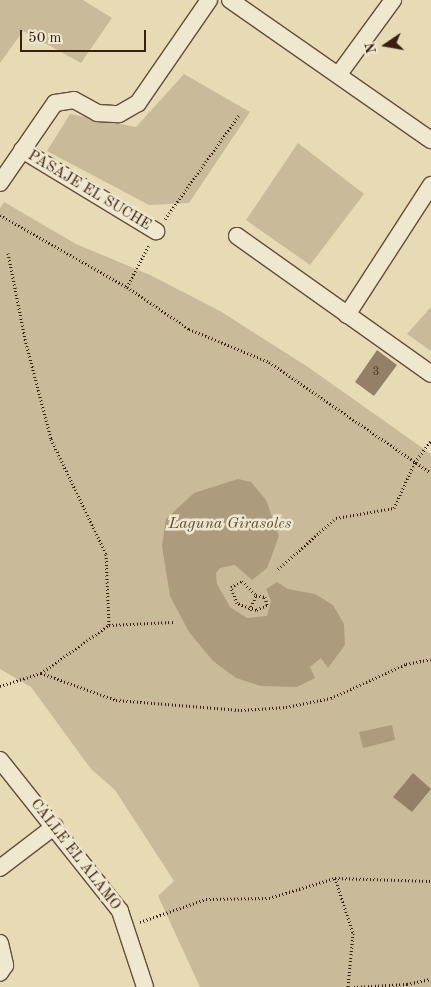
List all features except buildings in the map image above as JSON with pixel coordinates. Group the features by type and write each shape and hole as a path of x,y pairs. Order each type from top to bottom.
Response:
{"street":[{"path":"0,183 55,103 74,100 97,113 119,114 138,103 209,0"},
{"path":"230,0 339,74 431,140"},
{"path":"339,74 393,0"},
{"name":"PASAJE EL SUCHE","path":"22,150 156,231"},
{"path":"347,315 431,185"},
{"path":"237,236 431,374"},
{"name":"CALLE EL ALAMO","path":"0,760 55,826 120,911 145,987"},
{"path":"0,868 55,826"},
{"path":"0,943 5,965 0,972"}],"path":[{"path":"127,287 156,231 240,114"},
{"path":"0,215 127,287 189,329 269,362 431,473"},
{"path":"8,253 25,339 51,439 106,554 109,625"},
{"path":"278,569 336,518 394,508 416,462 431,441"},
{"path":"242,581 256,595 265,596 267,605 250,610 237,603 231,587 242,581"},
{"path":"250,610 256,595"},
{"path":"0,686 41,673 109,625 173,622"},
{"path":"41,673 116,700 241,710 286,707 332,698 406,664 431,659"},
{"path":"125,927 206,899 269,898 335,878 431,881"},
{"path":"335,878 353,933 348,987"},
{"path":"354,987 406,984 431,979"}],"shaded area":[{"path":"0,0 83,0 112,18 81,63 23,31 0,63"},
{"path":"184,74 250,112 189,203 149,205 47,151 70,114 136,127"},
{"path":"298,143 364,194 310,265 246,220"},
{"path":"4,202 76,244 150,275 220,311 308,367 431,454 431,987 200,987 158,896 174,881 115,790 91,769 31,687 0,669 0,208"},
{"path":"431,307 431,351 407,334"}],"water":[{"name":"Laguna Girasoles","path":"238,479 251,482 266,500 279,536 267,568 252,580 235,565 220,568 216,573 217,584 230,607 247,618 267,616 271,601 266,589 277,582 288,589 315,594 333,605 344,624 345,645 328,668 321,658 310,667 315,678 297,687 261,686 236,678 213,661 189,632 170,596 162,546 166,519 194,493"},
{"path":"392,725 395,740 363,748 359,732"}]}
